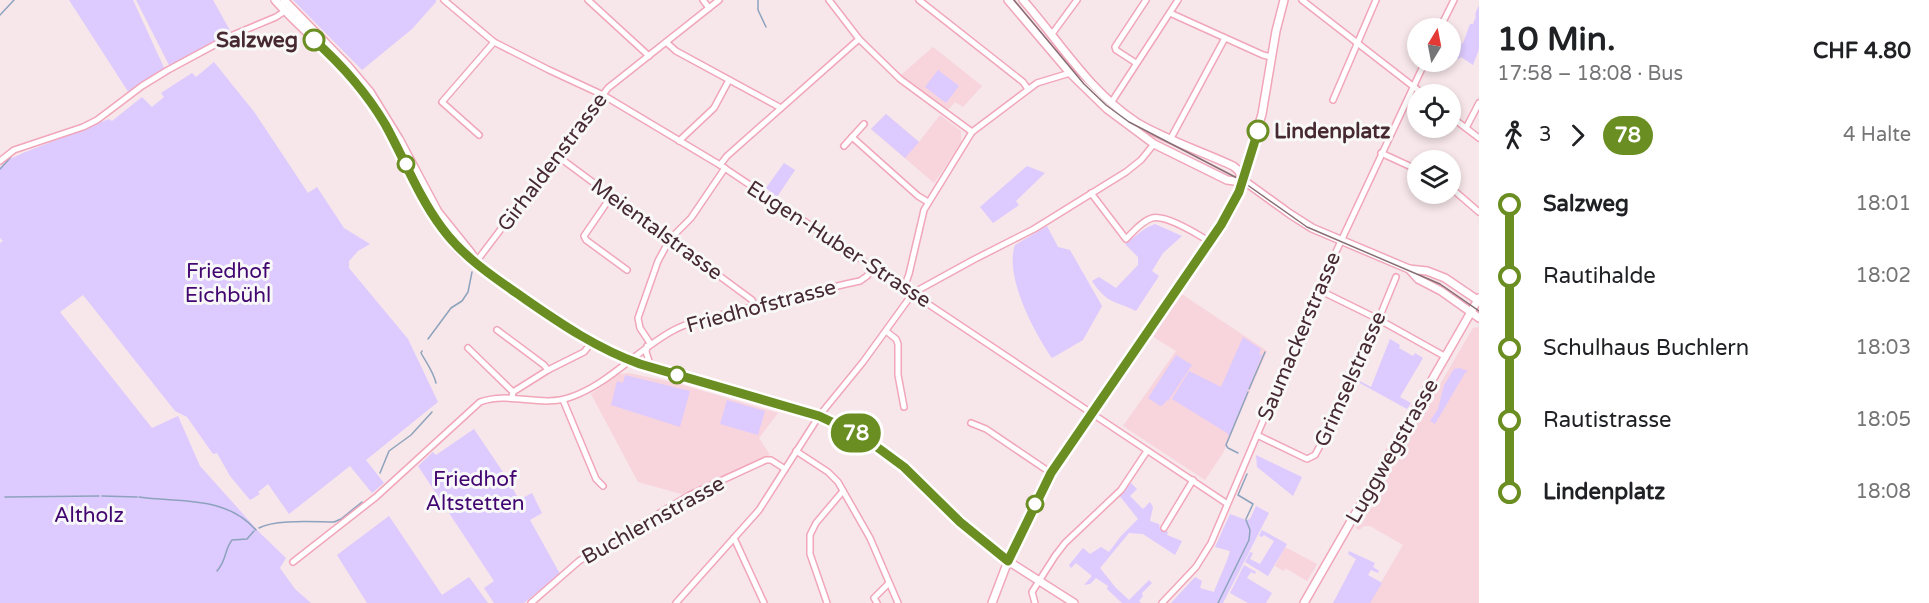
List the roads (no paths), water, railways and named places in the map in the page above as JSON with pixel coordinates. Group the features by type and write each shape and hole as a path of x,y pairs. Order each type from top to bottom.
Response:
{"street":[{"path":"275,0 287,9 362,89 386,126 428,207 466,257 592,342 628,360 819,416 862,436 890,455 960,522 1008,561 1074,603"},
{"path":"284,0 287,9"},
{"name":"Eugen-Huber-Strasse","path":"444,0 494,42 603,95 722,166 1226,502"},
{"path":"588,0 649,56"},
{"path":"703,0 710,8"},
{"name":"Girhaldenstrasse","path":"476,262 603,95 719,0"},
{"path":"829,0 859,39 907,84 972,132"},
{"path":"919,0 1023,82 1028,89"},
{"path":"1008,0 1070,73 1107,109 1154,144 1227,180 1234,182 1243,180"},
{"path":"1023,0 1086,79 1111,103 1137,122 1233,166 1243,180 1299,220 1340,241 1409,269 1427,271 1445,278 1479,300"},
{"path":"1052,34 1077,0"},
{"path":"1136,63 1116,50 1115,46 1146,0"},
{"path":"1111,103 1178,0"},
{"path":"992,603 1008,561 1051,473 1210,242 1232,204 1243,180 1262,114 1271,57 1284,0"},
{"path":"1302,0 1410,84"},
{"path":"1333,100 1376,0"},
{"path":"1445,18 1454,0"},
{"path":"0,161 14,150 83,127 97,120 142,86 168,70 233,35 276,17 287,9"},
{"path":"1170,13 1271,57"},
{"path":"1170,138 1224,38"},
{"path":"651,367 646,352 648,345 638,318 657,261 670,239 696,211 727,156 859,39"},
{"path":"479,135 442,102 494,42"},
{"path":"666,42 676,51 781,108"},
{"path":"904,288 921,219 928,202 972,132 1028,89 1078,68"},
{"path":"679,141 714,108 729,80"},
{"name":"Saumackerstrasse","path":"1162,603 1196,567 1204,555 1340,241 1407,99"},
{"path":"1466,128 1479,103"},
{"path":"844,146 864,124"},
{"path":"1461,124 1479,138"},
{"path":"852,137 918,196 928,202"},
{"path":"676,603 765,502 819,416 913,293 1028,233 1132,167 1154,144"},
{"path":"1381,153 1407,165"},
{"name":"Meientalstrasse","path":"556,155 752,300 756,306"},
{"path":"1091,193 1125,239 1147,221 1157,217 1168,220 1210,242"},
{"path":"1461,194 1479,212"},
{"path":"612,195 584,236 586,240 627,270"},
{"name":"Friedhofstrasse","path":"293,561 376,497 471,408 489,398 512,395 531,400 563,400 582,393 648,345 684,325 860,281 873,268"},
{"path":"1409,269 1418,279 1441,291 1479,318"},
{"name":"Grimselstrasse","path":"1257,435 1304,458 1313,457 1347,396 1396,277"},
{"path":"1319,290 1378,319 1446,357"},
{"name":"Luggwegstrasse","path":"1304,603 1479,300"},
{"path":"497,330 548,370"},
{"path":"886,331 896,339 898,344 898,375 904,407"},
{"path":"468,348 512,395 548,370 584,352 592,342"},
{"path":"563,400 596,479 603,486"},
{"path":"972,423 986,429 1051,473"},
{"path":"796,451 828,472 838,482 870,538 897,603"},
{"path":"1035,603 1032,592 1065,543 1120,490 1147,451"},
{"name":"Buchlernstrasse","path":"531,603 579,561 690,495 766,460 771,460 785,469"},
{"path":"1164,528 1192,480"},
{"path":"827,603 810,554 810,535 816,523 843,491"},
{"path":"734,538 764,603"},
{"path":"875,600 889,583"},
{"path":"680,597 684,603"}],"waterway":[{"path":"0,15 14,0"},
{"path":"758,0 758,10 766,27"},
{"path":"0,169 11,157"},
{"path":"428,339 451,308 462,301 468,292 472,272"},
{"path":"422,351 436,383"},
{"path":"1249,389 1265,352"},
{"path":"1238,453 1226,445 1248,392"},
{"path":"380,473 389,451 411,435 432,412"},
{"path":"1246,519 1253,504 1238,495 1247,474"},
{"path":"5,497 99,496"},
{"path":"102,496 137,497"},
{"path":"139,497 216,506 244,519 256,530"},
{"path":"259,528 285,522 334,522 362,502"},
{"path":"1218,603 1249,540 1250,530 1246,520"},
{"path":"217,571 232,540 247,539 254,531"}],"tram line":[{"path":"1014,0 1084,84 1106,105 1129,122 1239,179 1307,227 1440,284 1479,311"}],"place":[{"name":"Salzweg","path":"314,40"},
{"name":"Lindenplatz","path":"1258,131"}],"park label":[{"name":"Friedhof Eichbühl","path":"228,283"},
{"name":"Friedhof Altstetten","path":"475,491"},
{"name":"Altholz","path":"89,515"}]}
